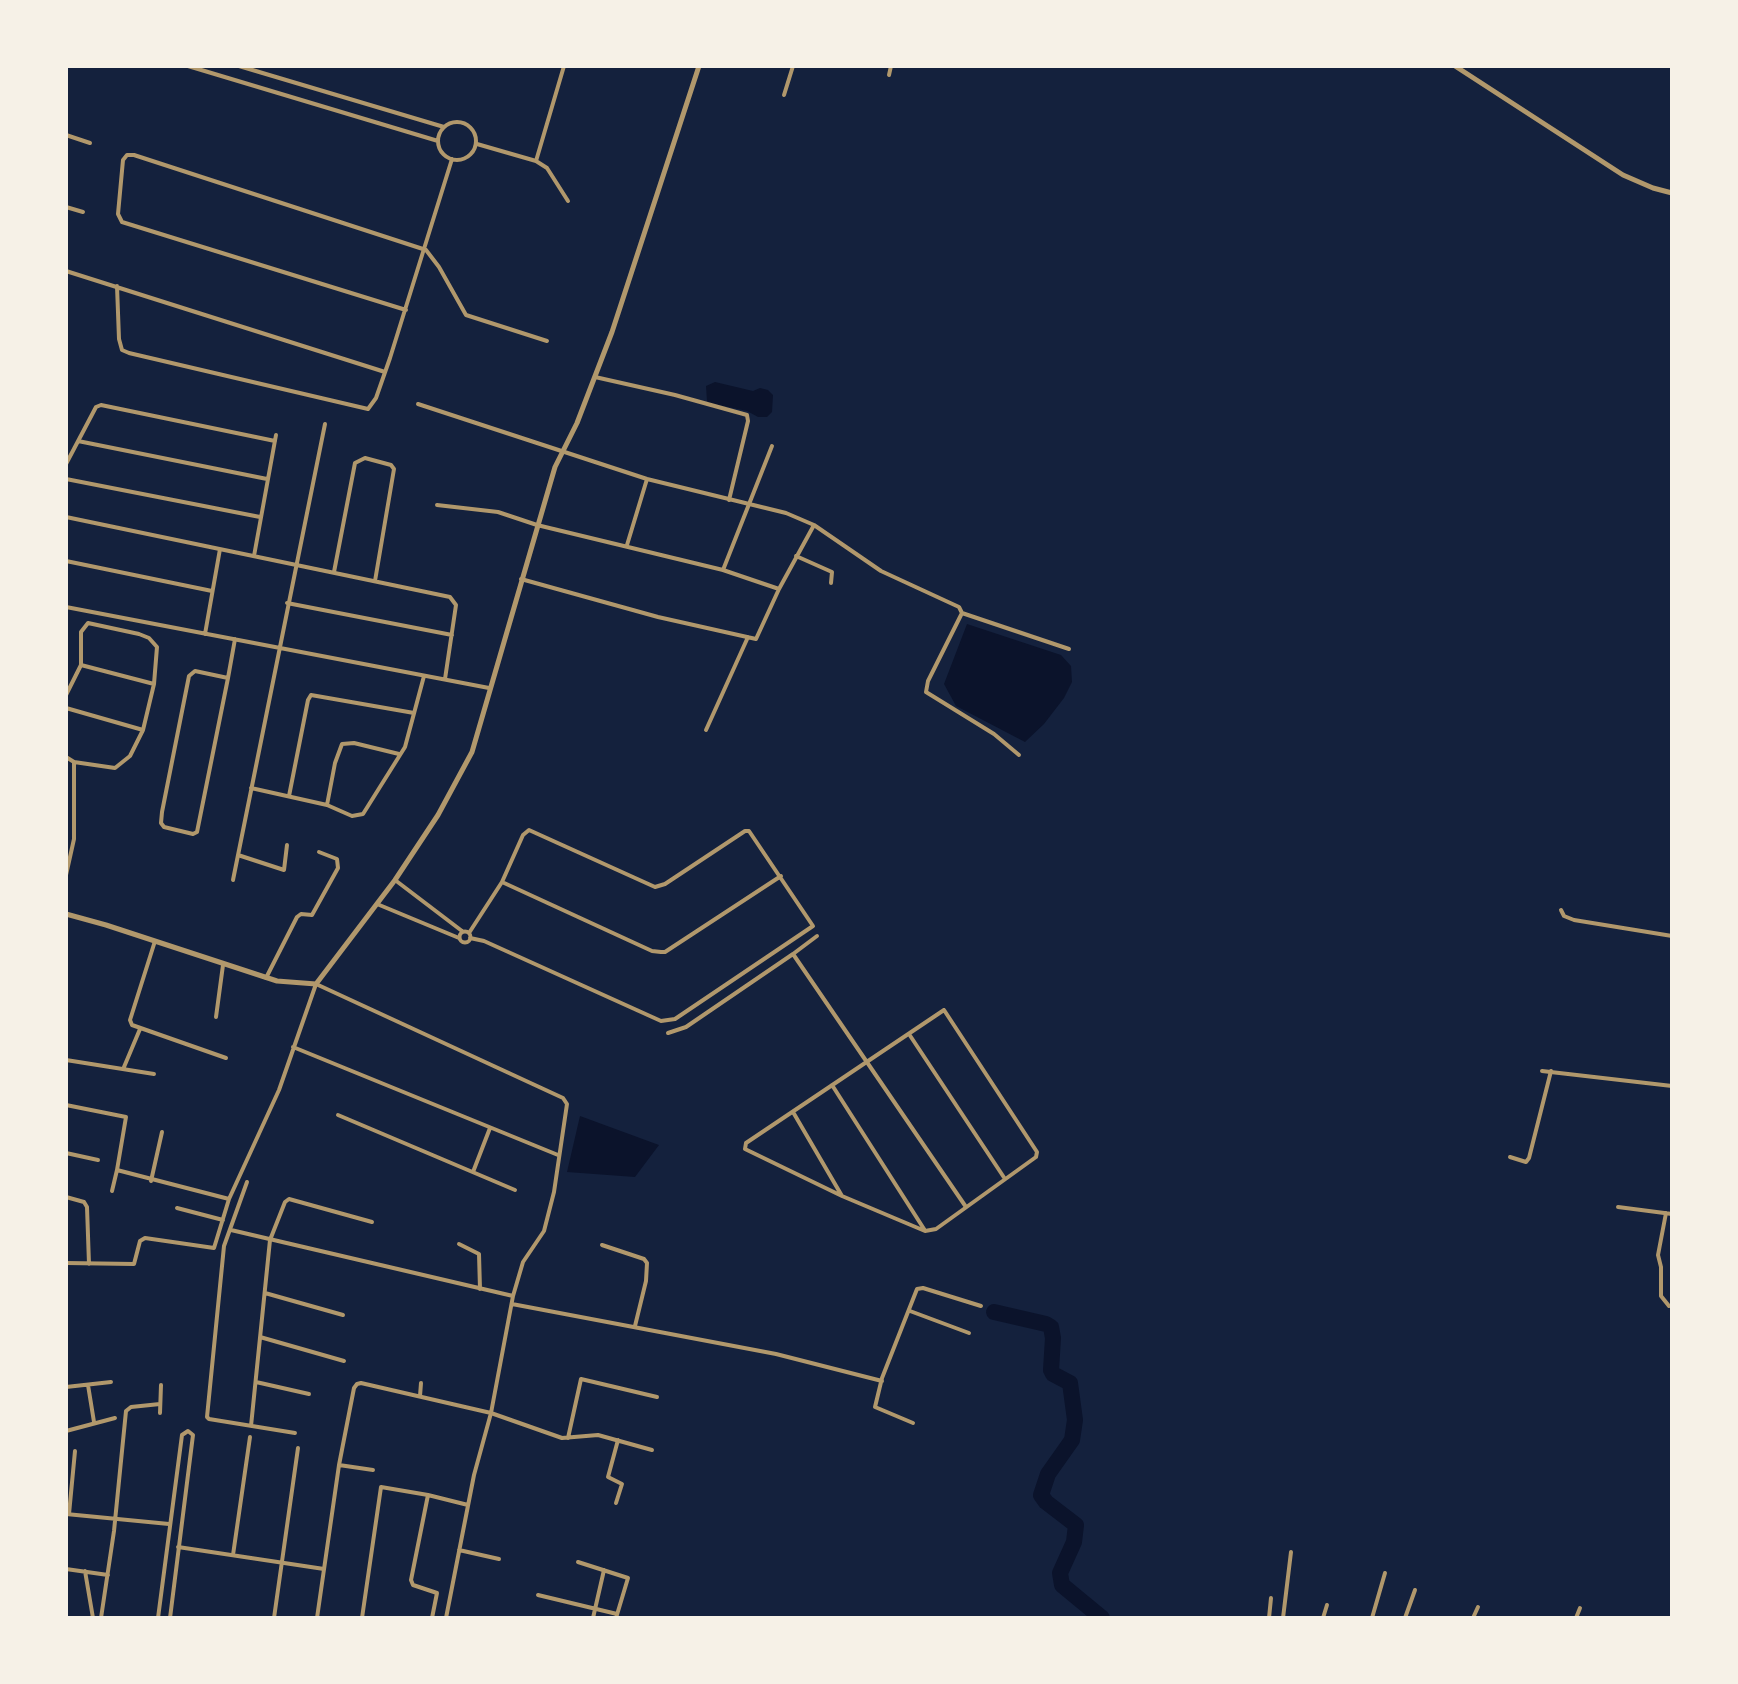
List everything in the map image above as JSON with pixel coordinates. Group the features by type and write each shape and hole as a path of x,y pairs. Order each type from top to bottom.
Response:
{"street":[{"path":"188,66 438,141"},
{"path":"239,66 444,127"},
{"path":"536,161 564,66"},
{"path":"66,1263 134,1264 140,1241 145,1238 214,1248 229,1199 279,1090 316,984 395,880 464,771 472,752 555,467 595,377 699,66"},
{"path":"784,95 793,66"},
{"path":"889,75 891,66"},
{"path":"1455,66 1635,182 1672,193"},
{"path":"453,122 465,123 474,132 476,144 470,155 452,159 440,149 438,141 444,127 453,122"},
{"path":"66,135 90,143"},
{"path":"476,144 536,161 553,174 568,201"},
{"path":"406,310 119,219 121,166 127,155 134,155 426,250 466,315 547,341"},
{"path":"115,286 122,350 364,409 371,407 426,250 452,159"},
{"path":"66,207 83,212"},
{"path":"66,271 385,372"},
{"path":"595,377 747,415 729,500"},
{"path":"418,404 647,479 786,513 814,525 881,571 959,607 962,613 1069,649"},
{"path":"66,464 96,407 101,405 275,441"},
{"path":"233,880 325,424"},
{"path":"254,556 276,435"},
{"path":"78,441 267,479"},
{"path":"723,570 772,446"},
{"path":"334,572 355,463 365,458 391,465 394,475 375,581"},
{"path":"66,479 260,517"},
{"path":"627,545 647,479"},
{"path":"437,505 488,510 537,525 723,570 779,589"},
{"path":"66,517 446,596 456,602 445,679"},
{"path":"521,579 658,617 756,639 814,525"},
{"path":"205,634 220,548"},
{"path":"796,556 832,572 831,583"},
{"path":"66,561 212,591"},
{"path":"287,603 452,635"},
{"path":"66,607 489,688"},
{"path":"962,613 928,681 926,692 994,734 1019,755"},
{"path":"66,695 81,665 81,632 88,623 139,634 149,638 157,647 154,684 143,730 130,756 119,767 74,762 66,757"},
{"path":"706,730 748,637"},
{"path":"228,678 195,671 190,674 162,812 161,823 164,827 193,834 197,832 228,678 235,639"},
{"path":"81,665 154,684"},
{"path":"251,788 327,805 352,816 363,814 408,738 424,675"},
{"path":"289,796 311,695 414,713"},
{"path":"66,708 143,730"},
{"path":"327,805 342,744 354,743 399,754"},
{"path":"66,875 74,839 74,762"},
{"path":"377,904 465,942 470,935 502,882 523,835 529,830 655,887 665,884 749,831 813,922 812,929 675,1019 661,1021 470,935 462,931 395,880"},
{"path":"238,855 284,870 287,845"},
{"path":"266,978 297,917 300,914 312,915 338,868 337,859 319,852"},
{"path":"502,882 652,951 665,952 781,876"},
{"path":"1561,910 1566,918 1574,920 1672,936"},
{"path":"66,914 266,978 316,984 561,1096 567,1104 546,1224 540,1239 523,1262 513,1296 446,1618"},
{"path":"459,938 462,931"},
{"path":"668,1033 686,1027 817,936"},
{"path":"155,941 130,1020 132,1025 226,1058"},
{"path":"793,954 966,1207"},
{"path":"216,1017 223,965"},
{"path":"728,984 735,994"},
{"path":"944,1010 1037,1154 936,1229 925,1231 842,1196 745,1149 746,1143 909,1034 944,1010"},
{"path":"123,1068 140,1029"},
{"path":"909,1034 1005,1180"},
{"path":"293,1047 558,1155"},
{"path":"66,1060 154,1074"},
{"path":"1542,1071 1672,1086"},
{"path":"1510,1157 1526,1162 1529,1158 1551,1071"},
{"path":"832,1085 925,1231"},
{"path":"66,1105 126,1117 112,1191"},
{"path":"793,1112 842,1196"},
{"path":"338,1115 515,1190"},
{"path":"473,1172 490,1128"},
{"path":"151,1181 162,1132"},
{"path":"66,1153 98,1160"},
{"path":"117,1170 229,1199"},
{"path":"247,1182 224,1246 207,1417 295,1433"},
{"path":"66,1197 84,1202 87,1207 89,1264"},
{"path":"251,1426 270,1240 288,1199 372,1222"},
{"path":"1618,1207 1669,1214 1658,1255 1661,1296 1669,1306"},
{"path":"177,1208 223,1220"},
{"path":"231,1230 513,1296"},
{"path":"459,1244 479,1254 480,1289"},
{"path":"602,1245 644,1259 647,1263 635,1326"},
{"path":"913,1423 875,1409 882,1381 917,1289 923,1288 981,1306"},
{"path":"265,1293 343,1315"},
{"path":"512,1304 776,1354 882,1381"},
{"path":"910,1311 969,1333"},
{"path":"260,1337 344,1361"},
{"path":"568,1438 581,1379 657,1397"},
{"path":"66,1387 111,1382"},
{"path":"256,1382 309,1394"},
{"path":"317,1618 339,1465 354,1388 361,1383 491,1413 568,1438 594,1435 652,1450"},
{"path":"420,1396 421,1383"},
{"path":"88,1385 94,1423"},
{"path":"160,1413 161,1385"},
{"path":"101,1618 116,1519 126,1411 131,1407 160,1404"},
{"path":"66,1431 115,1418"},
{"path":"158,1618 182,1435 188,1431 193,1435 170,1618"},
{"path":"233,1555 250,1437"},
{"path":"616,1503 622,1484 608,1477 618,1440"},
{"path":"274,1618 298,1448"},
{"path":"75,1451 68,1514 169,1524"},
{"path":"339,1465 373,1470"},
{"path":"362,1618 380,1490 383,1487 468,1505"},
{"path":"428,1495 411,1582 437,1593 432,1618"},
{"path":"178,1547 324,1569"},
{"path":"459,1550 499,1559"},
{"path":"1283,1618 1291,1552"},
{"path":"538,1595 596,1607 617,1616 628,1579 578,1562"},
{"path":"66,1569 108,1575"},
{"path":"593,1618 604,1570"},
{"path":"85,1571 93,1618"},
{"path":"163,1573 175,1574"},
{"path":"1372,1618 1385,1573"},
{"path":"1405,1618 1415,1590"},
{"path":"1269,1618 1271,1598"},
{"path":"1323,1618 1327,1605"},
{"path":"1473,1618 1478,1607"},
{"path":"1576,1618 1580,1608"}],"water":[{"path":"715,382 753,391 760,388 768,390 773,395 772,412 767,417 758,417 747,411 709,403 706,386"},
{"path":"967,624 1061,655 1071,666 1072,682 1064,698 1025,742 956,706 944,684"},
{"path":"580,1116 659,1145 635,1177 567,1172"}],"waterway":[{"path":"994,1312 1051,1327 1051,1370 1070,1383 1075,1420 1072,1440 1048,1474 1041,1495 1076,1525 1074,1542 1060,1573 1062,1585 1102,1618"}]}
